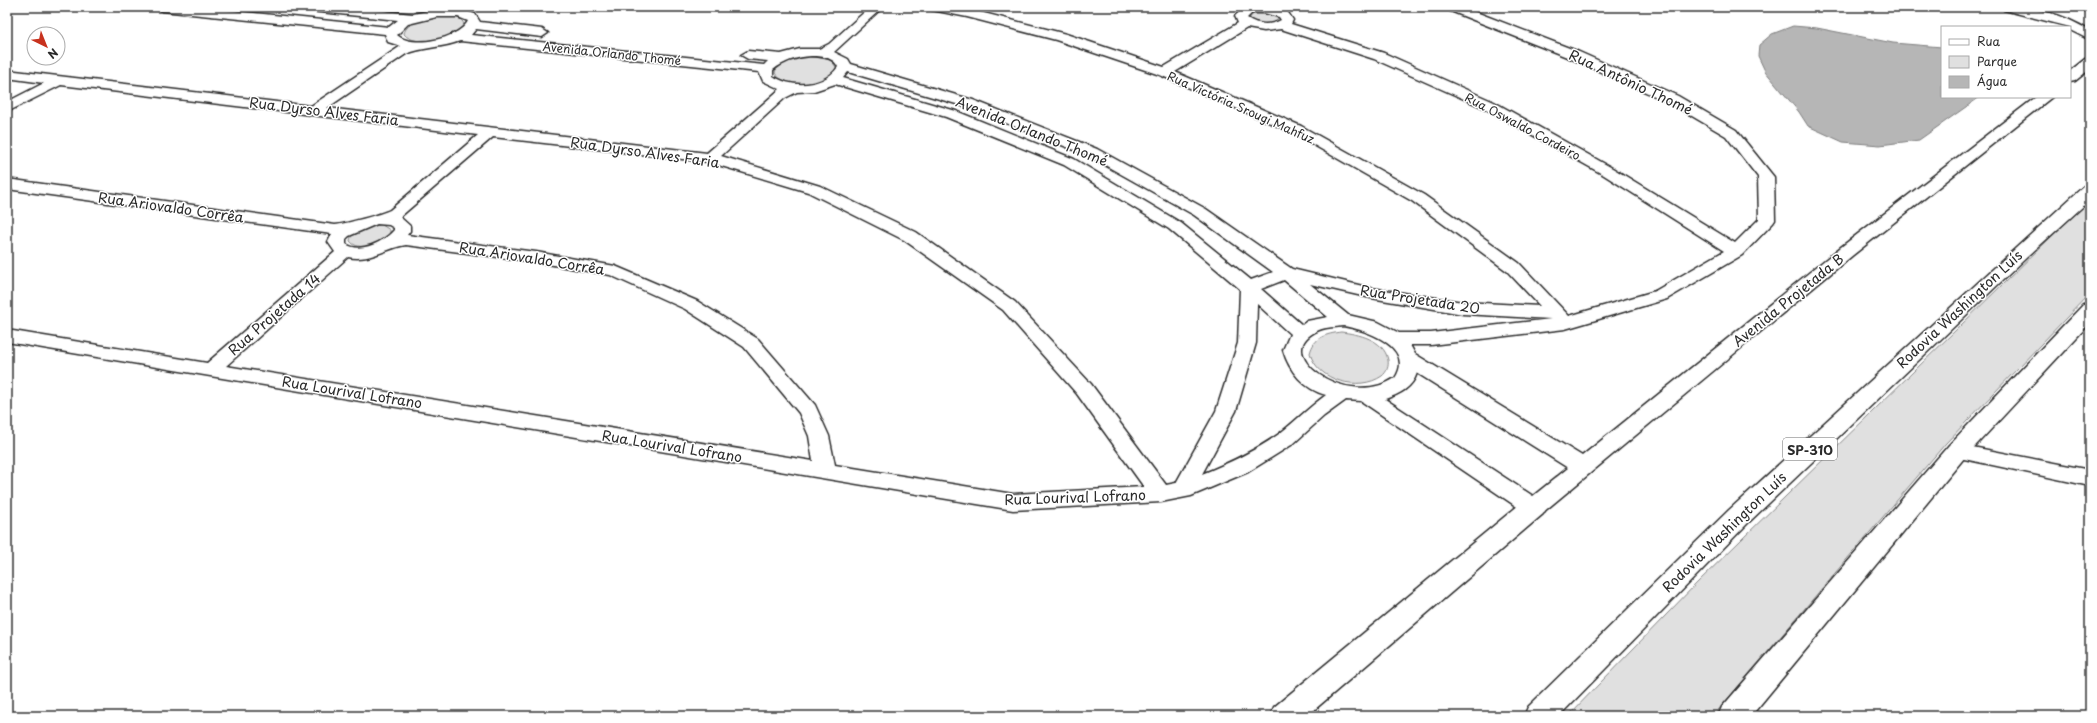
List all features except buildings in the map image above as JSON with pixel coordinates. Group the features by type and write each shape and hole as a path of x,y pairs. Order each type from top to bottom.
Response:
{"highway":[{"name":"Rodovia Washington Luís","path":"1538,716 1738,517 2020,253 2090,190"},
{"path":"1733,716 1958,451 2090,310"},
{"path":"1285,716 1534,507"}],"street":[{"path":"162,7 392,31 401,24 415,18 458,10 471,18 473,25 468,31 457,37 438,43 408,47 315,110"},
{"path":"310,7 415,18"},
{"path":"829,52 877,7"},
{"name":"Rua Victória Srougi Mahfuz","path":"936,7 968,13 1061,37 1165,72 1296,129 1418,198 1513,268 1560,318"},
{"name":"Rua Antônio Thomé","path":"1403,349 1431,339 1560,318 1661,295 1736,251 1767,220 1766,177 1731,133 1673,99 1572,54 1452,7"},
{"path":"2008,7 2040,13 2071,25 2090,36"},
{"path":"2040,13 2053,7"},
{"path":"1165,72 1243,16 1282,16"},
{"path":"1243,16 1268,28 1282,16"},
{"name":"Rua Oswaldo Cordeiro","path":"1282,16 1379,56 1489,105 1609,172 1736,251"},
{"name":"Avenida Orlando Thomé","path":"473,25 552,34"},
{"path":"392,31 391,36 393,40 408,47"},
{"name":"Avenida Orlando Thomé","path":"457,37 767,69"},
{"name":"Avenida Orlando Thomé","path":"615,40 780,58"},
{"path":"710,158 786,90 815,86 834,80 842,74 845,67 843,62 829,52 800,53 780,58 767,69 766,75 769,79 786,90"},
{"path":"2071,77 2090,62"},
{"name":"Avenida Orlando Thomé","path":"845,67 968,103 1092,152 1200,212 1286,272 1343,320"},
{"name":"Rua Dyrso Alves Faria","path":"7,74 710,158 814,189 910,236 1009,306 1084,389 1161,494"},
{"path":"7,108 59,80"},
{"name":"Avenida Orlando Thomé","path":"834,80 951,114 1069,162 1175,226 1249,287 1300,333"},
{"name":"Avenida Projetada B","path":"1534,507 1847,251 2044,98"},
{"path":"392,217 402,226 399,239 373,250 345,254 337,244 341,231 366,221 392,217 491,131"},
{"name":"Rua Ariovaldo Corrêa","path":"7,184 341,231"},
{"name":"Rua Ariovaldo Corrêa","path":"399,239 536,257 615,271 691,305 750,343 808,410 819,436 826,472"},
{"name":"Rua Projetada 14","path":"211,369 345,254"},
{"path":"1183,490 1226,411 1247,343 1249,287 1286,272"},
{"name":"Rua Projetada 20","path":"1286,272 1371,293 1463,308 1560,318"},
{"path":"1403,349 1409,372 1401,384 1386,392 1367,396 1333,391 1308,379 1297,367 1292,355 1293,343 1300,333 1311,326 1326,321 1343,320 1362,323 1380,330 1403,349 1583,467"},
{"name":"Rua Lourival Lofrano","path":"7,336 1013,502 1161,494 1183,490 1241,467 1286,439 1317,411 1333,391"},
{"path":"1367,396 1534,507"},
{"path":"1958,451 2090,478"}],"green space":[{"path":"1266,12 1275,15 1278,20 1272,24 1264,24 1256,23 1250,19 1250,17 1255,13"},
{"path":"438,17 456,17 464,24 454,34 436,40 417,40 409,38 404,34 413,23"},
{"path":"809,56 831,60 836,67 826,78 807,84 788,82 780,78 775,73 779,65 783,62 793,58"},
{"path":"2090,199 2090,293 1946,443 1713,716 1568,716 1698,582"},
{"path":"382,225 390,230 390,233 376,243 359,246 354,245 350,241 354,233 362,228"},
{"path":"1341,332 1362,336 1376,342 1381,347 1386,353 1388,360 1387,369 1382,376 1373,381 1351,383 1330,377 1321,371 1314,363 1310,353 1314,343 1321,337"}],"water":[{"path":"1793,26 1817,28 1893,43 1941,47 1941,98 1979,98 1919,140 1880,145 1843,142 1808,126 1799,112 1765,71 1758,56 1759,45 1772,34"}]}
